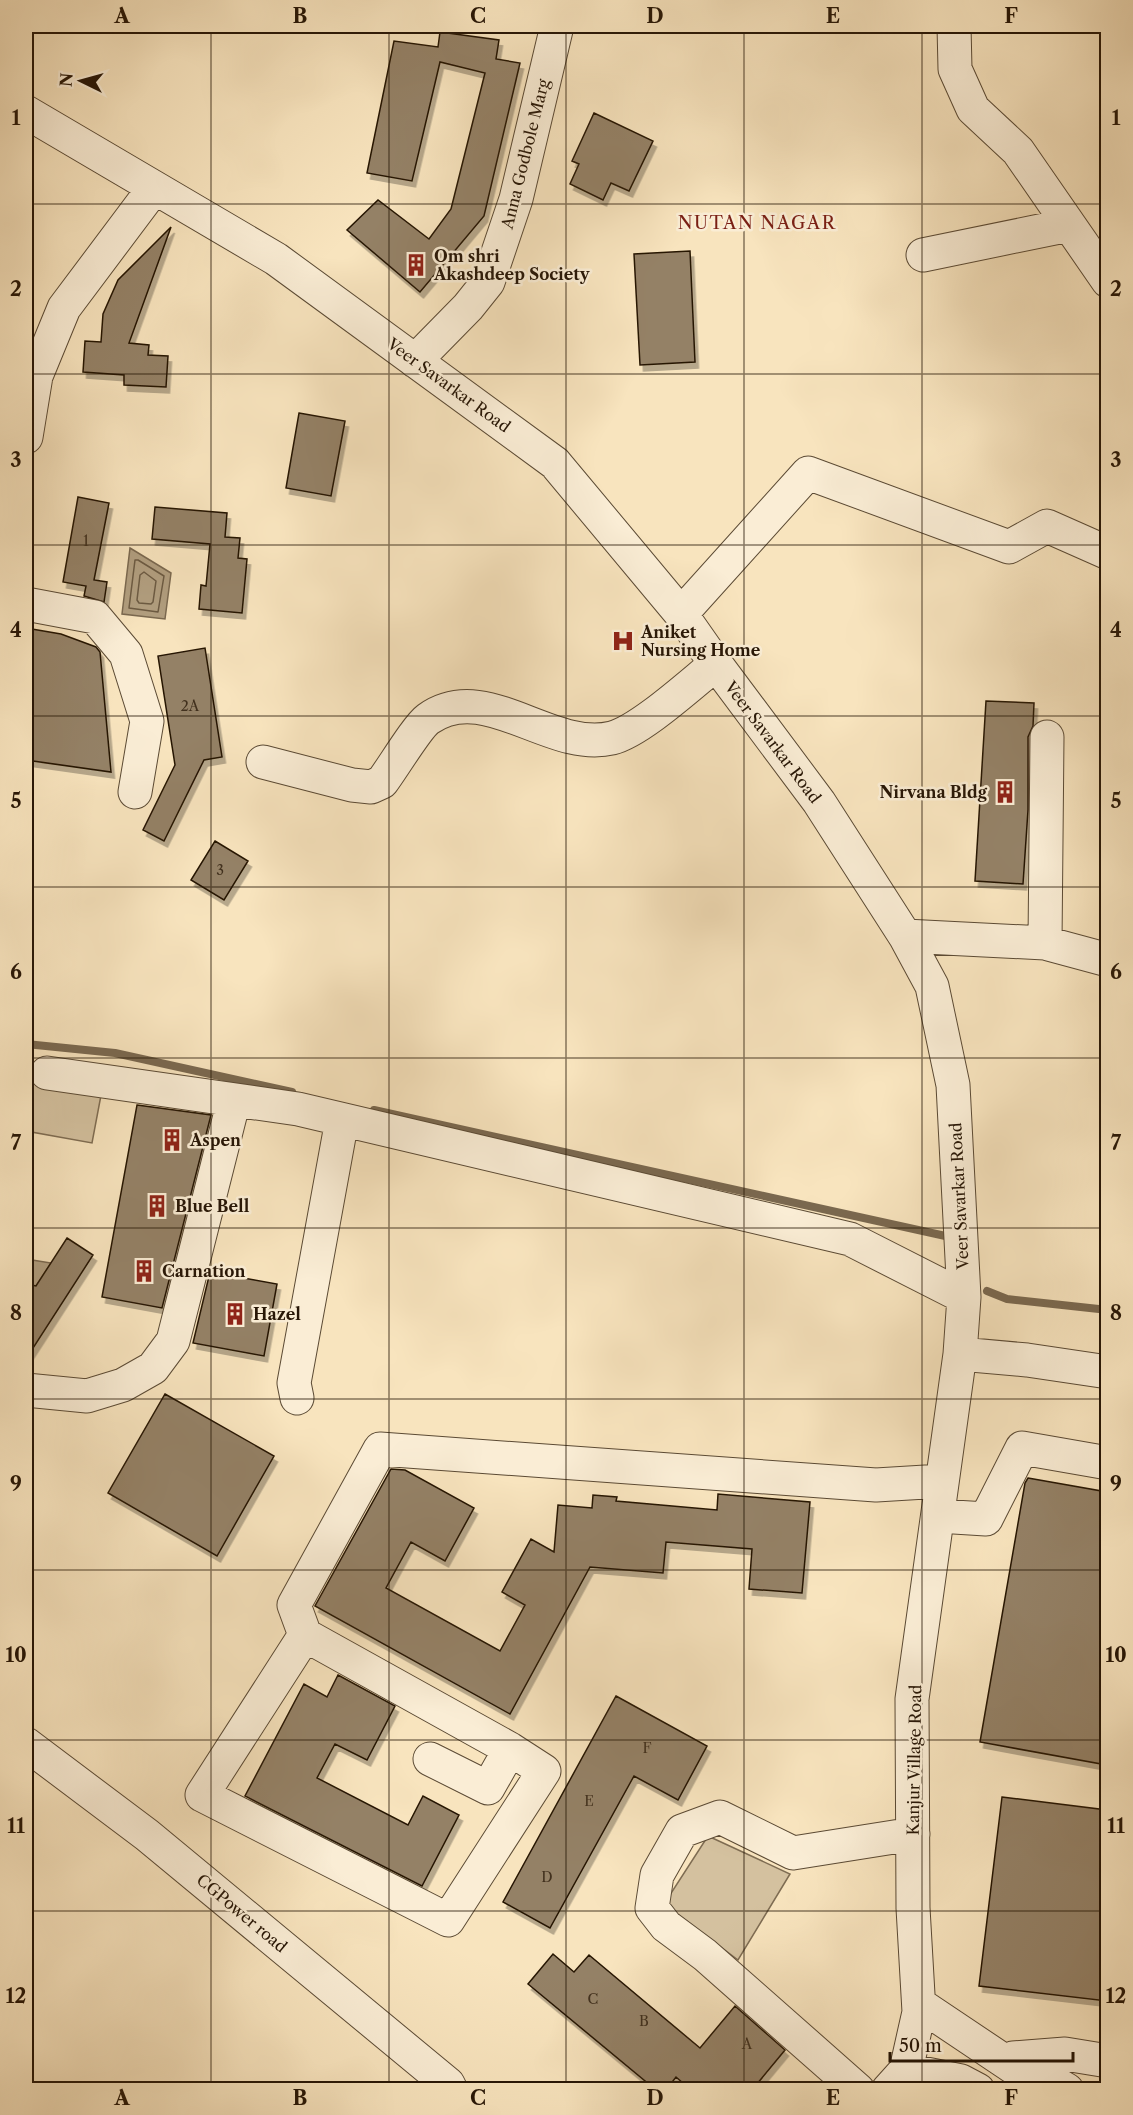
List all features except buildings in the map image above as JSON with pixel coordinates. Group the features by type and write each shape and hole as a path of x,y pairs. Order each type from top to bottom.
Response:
{"street":[{"name":"Anna Godbole Marg","path":"415,361 468,307 488,282 516,199 557,26"},
{"path":"954,26 954,69 973,109 1018,151 1107,281"},
{"name":"Veer Savarkar Road","path":"26,112 276,259 555,463 681,614 819,802 905,936 932,986 953,1085 969,1355"},
{"path":"26,437 36,376 64,308 154,188"},
{"path":"923,255 1069,225"},
{"path":"681,614 808,473 1009,547 1047,526 1107,553"},
{"path":"26,604 95,617 126,654 147,721 135,792"},
{"path":"263,762 352,785 371,787 382,782 426,720 457,706 477,706 571,736 611,738 631,731 716,664"},
{"path":"1045,943 1047,737"},
{"path":"905,936 1045,943 1107,960"},
{"path":"47,1073 298,1109 850,1239 964,1297"},
{"path":"26,1390 87,1396 123,1385 153,1368 173,1341 234,1100"},
{"path":"297,1398 294,1383 342,1120"},
{"path":"969,1355 1107,1372"},
{"name":"Kanjur Village Road","path":"896,2084 919,2004 913,1908 912,1699 942,1481 969,1355"},
{"path":"938,1516 986,1519 1022,1448 1107,1463"},
{"path":"305,1635 202,1795 448,1920 544,1771 510,1749 305,1635 294,1605 380,1449 876,1485 942,1481"},
{"name":"CGPower road","path":"26,1744 147,1835 448,2084 451,2090"},
{"path":"430,1759 488,1788 510,1749"},
{"path":"858,2090 705,1955 666,1926 652,1908 657,1875 682,1831 720,1817 793,1853 913,1834"},
{"path":"919,2004 1014,2072 1039,2070 1067,2090"},
{"path":"1014,2072 1065,2054 1107,2061"},
{"path":"896,2084 961,2081 978,2090"}],"shaded area":[{"path":"26,1076 102,1090 92,1143 26,1131"},
{"path":"708,1836 790,1874 738,1960 664,1904"}],"water":[{"path":"130,548 171,573 165,619 122,614"},
{"path":"26,1259 51,1263 36,1286 26,1284"}],"waterway":[{"path":"26,1044 115,1053 292,1092"},
{"path":"374,1110 950,1237"},
{"path":"987,1291 1007,1299 1108,1310"}],"place":[{"name":"Om shri Akashdeep Society","path":"416,265"},
{"name":"Aniket Nursing Home","path":"623,641"},
{"name":"Nirvana Bldg","path":"1005,792"},
{"name":"Aspen","path":"172,1140"},
{"name":"Blue Bell","path":"157,1206"},
{"name":"Carnation","path":"144,1271"},
{"name":"Hazel","path":"235,1314"}],"district":[{"name":"NUTAN NAGAR","path":"757,223"}]}
